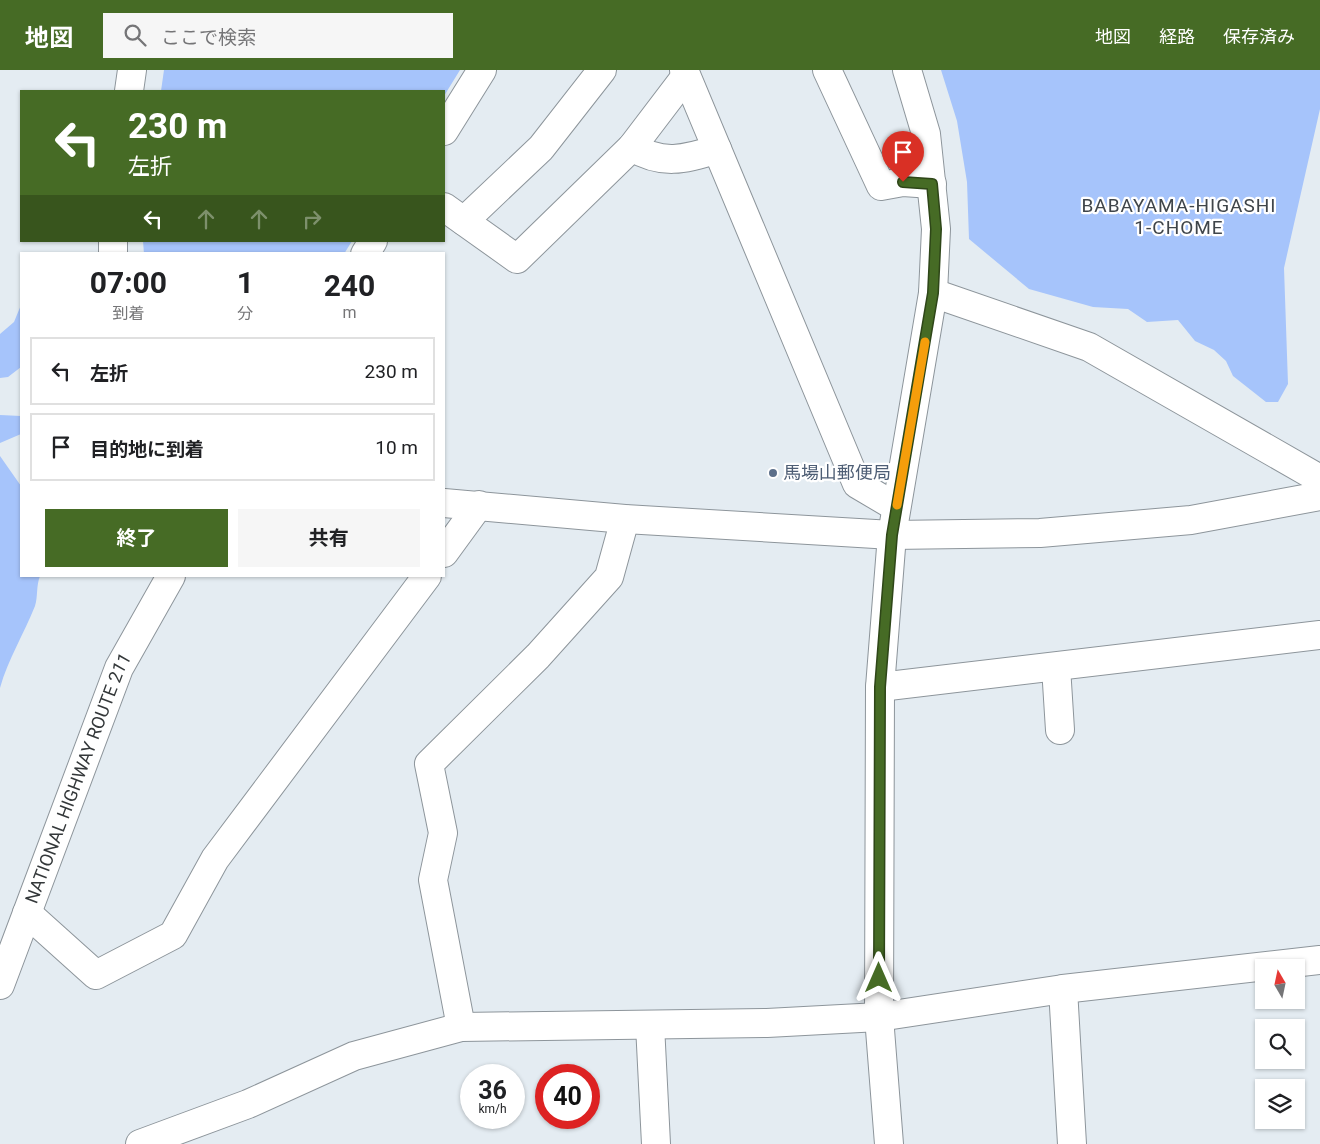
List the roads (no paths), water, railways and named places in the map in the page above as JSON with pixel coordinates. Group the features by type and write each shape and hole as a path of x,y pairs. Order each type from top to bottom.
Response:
{"main road":[{"path":"129,90 132,70"},
{"path":"445,129 482,70"},
{"path":"602,70 541,148 454,214 517,259 632,147 685,73"},
{"path":"827,70 881,186 903,182 932,184"},
{"path":"889,1144 879,1017 880,687 892,535 933,293 936,229 926,134 907,70"},
{"path":"685,73 856,484 896,507"},
{"path":"632,147 646,156 666,160 695,156 717,149"},
{"path":"933,293 1088,346 1320,479"},
{"path":"445,503 625,519 892,535 1040,533 1191,520 1320,496"},
{"path":"445,552 479,505"},
{"path":"461,1027 433,880 443,833 430,764 538,656 609,577 625,519"},
{"name":"NATIONAL HIGHWAY ROUTE 211","path":"3,972 119,668 170,577"},
{"path":"27,913 96,975 173,935 215,859 425,577"},
{"path":"880,687 1320,635"},
{"path":"1056,667 1060,730"},
{"path":"140,1144 248,1104 354,1056 461,1027 766,1023 879,1017 1063,989 1320,960"},
{"path":"1063,989 1072,1144"},
{"path":"650,1025 656,1144"}],"water":[{"path":"164,70 460,70 445,94 445,90 161,90"},
{"path":"941,70 1320,70 1320,109 1284,268 1288,384 1278,402 1266,402 1233,376 1226,361 1214,350 1195,341 1178,320 1147,322 1128,309 1093,307 1029,289 969,239 967,182 957,121"},
{"path":"143,242 351,242 345,252 144,252"},
{"path":"20,307 20,368 8,377 0,378 0,334 14,322"},
{"path":"0,415 20,416 20,434 0,443"},
{"path":"0,456 20,485 20,577 40,577 35,606 7,667 0,688"}],"place":[{"name":"馬場山郵便局","path":"773,473"}],"district":[{"name":"BABAYAMA-HIGASHI 1-CHOME","path":"1179,216"}]}
